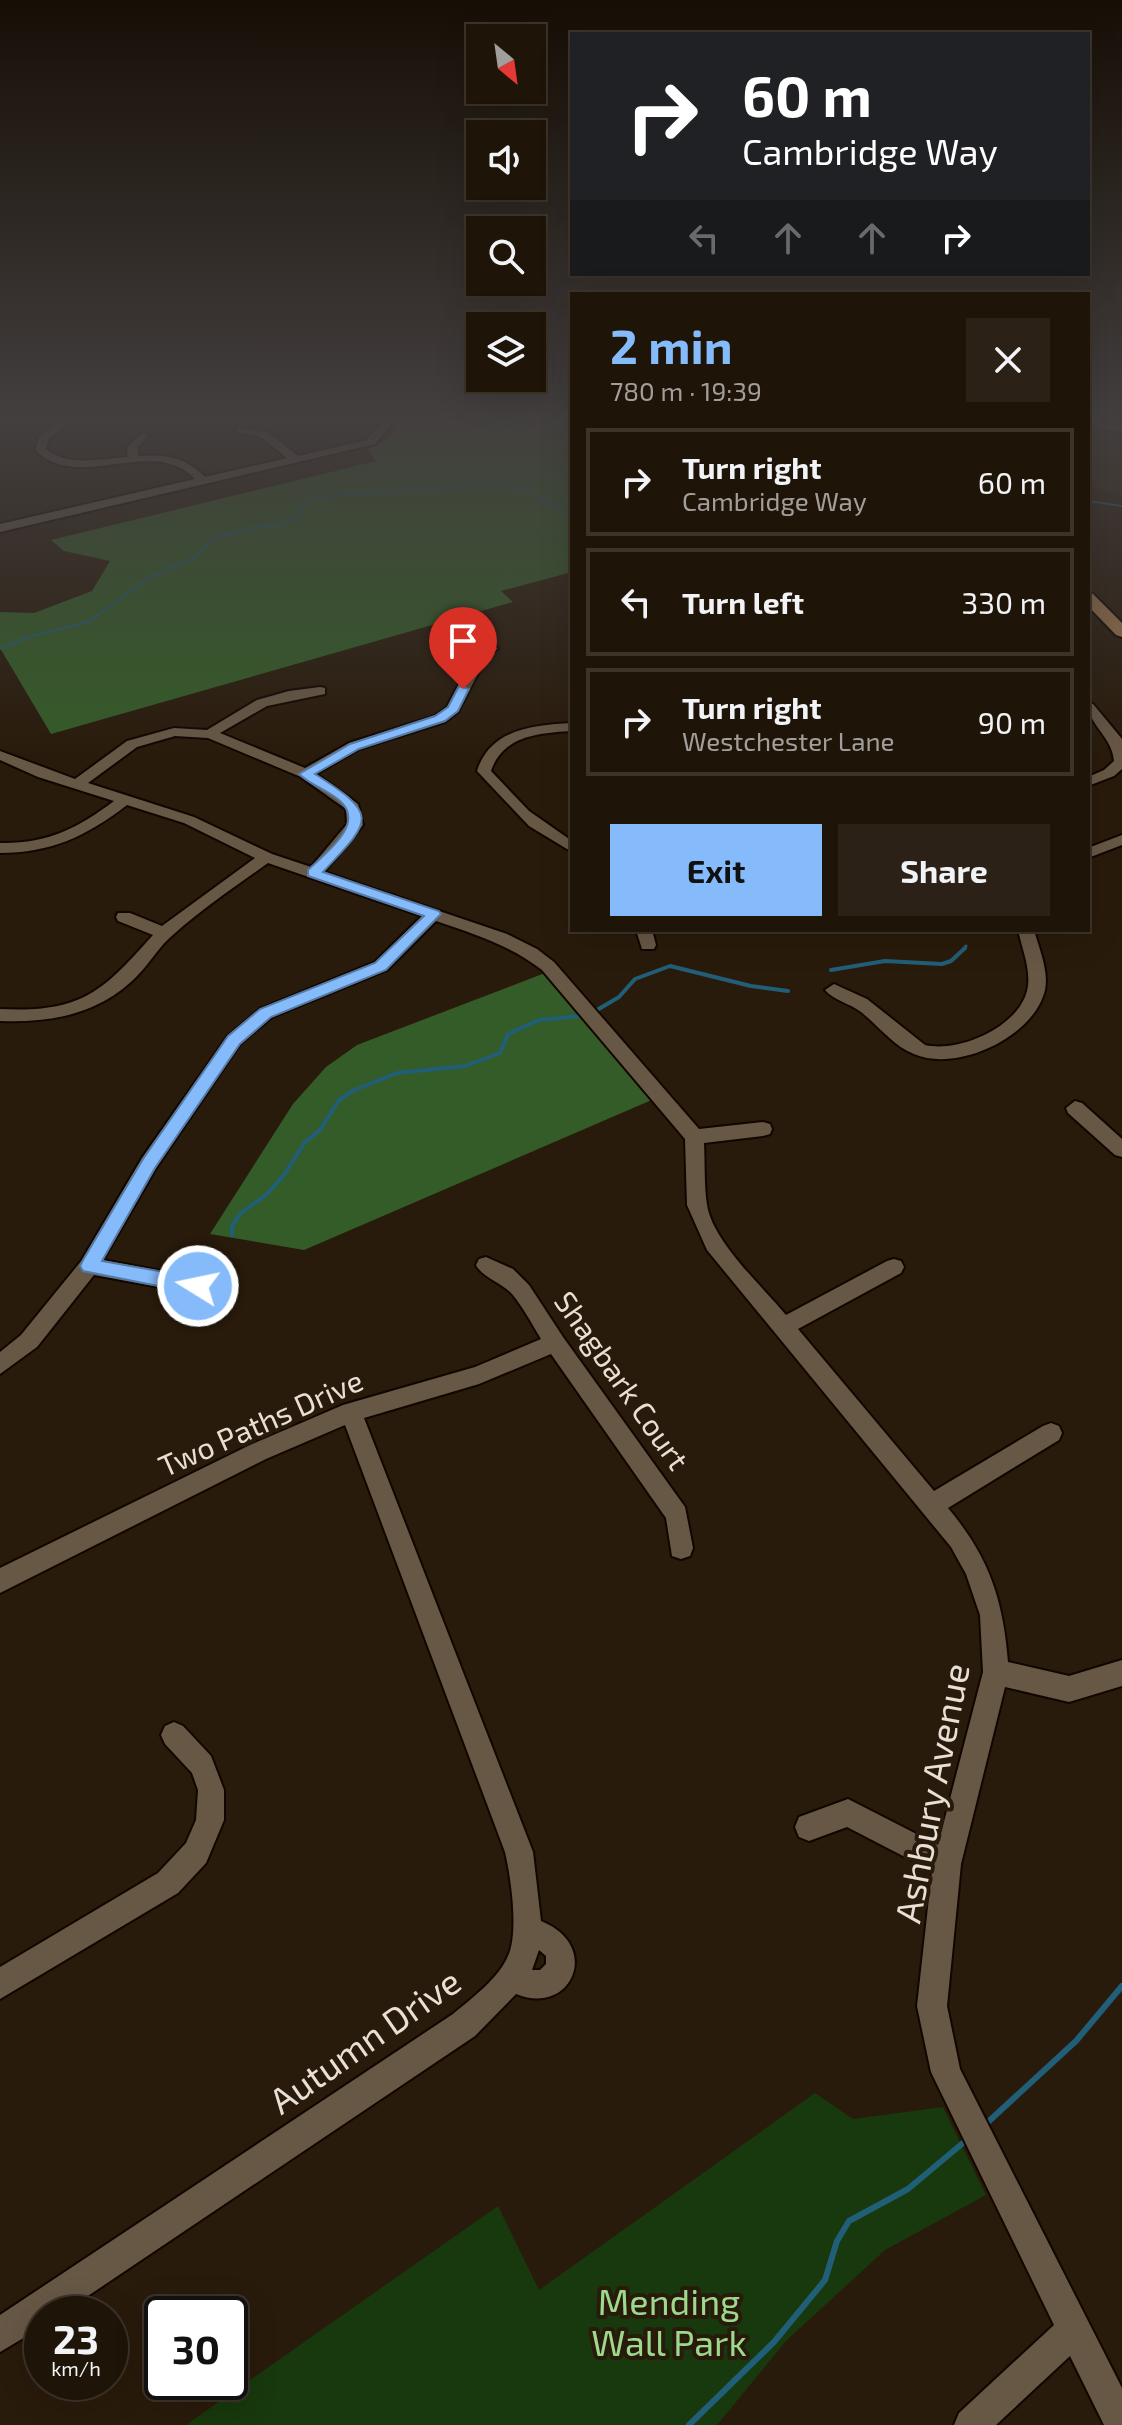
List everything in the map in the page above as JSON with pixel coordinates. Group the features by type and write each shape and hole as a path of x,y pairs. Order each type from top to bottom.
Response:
{"main road":[{"path":"1090,599 1122,632"},
{"path":"1090,615 1122,648"}],"street":[{"path":"306,774 354,746 440,719 453,709 478,660 491,648"},
{"path":"210,734 233,715 257,703 294,692 320,691"},
{"path":"1090,709 1122,749 1121,762 1109,773 1090,781"},
{"path":"570,727 539,729 499,743 486,758 484,771 513,806 545,833 570,846"},
{"path":"78,784 132,744 174,732 210,734 306,774 348,800 355,815 355,825 348,837 314,873"},
{"path":"0,755 43,774 203,825 266,857 501,938 540,959 694,1137 763,1129"},
{"path":"0,848 42,847 73,838 126,799"},
{"path":"1090,852 1122,840"},
{"path":"0,1015 34,1017 93,1002 116,988 164,933 266,857"},
{"path":"0,1365 29,1341 89,1266 149,1163 234,1040 266,1013 381,966 434,914"},
{"path":"124,917 164,933"},
{"path":"834,990 869,1007 917,1049 935,1055 953,1054 1012,1025 1030,1009 1037,979 1026,932"},
{"path":"1075,1108 1122,1150"},
{"name":"Ashbury Avenue","path":"694,1137 694,1189 701,1219 720,1253 959,1539 984,1587 995,1633 996,1672 947,1864 932,2006 946,2072 1122,2425"},
{"name":"Shagbark Court","path":"486,1265 516,1283 677,1515 681,1548"},
{"path":"89,1266 198,1286"},
{"path":"783,1327 894,1267"},
{"name":"Two Paths Drive","path":"0,1581 258,1452 351,1412 479,1375 555,1343"},
{"name":"Autumn Drive","path":"0,2335 464,2025 484,2008 522,1960 526,1880 519,1852 351,1412"},
{"path":"930,1506 1051,1433"},
{"path":"996,1672 1069,1689 1122,1673"},
{"path":"0,1984 168,1883 196,1853 210,1820 211,1790 202,1765 174,1735"},
{"path":"809,1827 848,1813 947,1864"},
{"path":"511,1975 530,1985 549,1983 558,1976 562,1963 558,1950 550,1940 525,1930"},
{"path":"971,2425 1073,2330"}],"green space":[{"path":"91,530 570,530 570,573 501,591 513,602 51,734 0,648 0,612 34,613 92,591 110,561 64,551 51,540"},
{"path":"545,973 654,1099 304,1250 210,1234 293,1104 326,1067 357,1045"},
{"name":"Mending Wall Park","path":"815,2093 853,2119 943,2107 986,2195 885,2250 787,2340 717,2425 186,2425 222,2400 248,2400 248,2381 498,2206 539,2290"}],"waterway":[{"path":"0,649 28,637 88,622 152,576 194,558 211,539 243,530"},
{"path":"963,950 966,946"},
{"path":"831,970 885,961 942,964 951,961 963,950"},
{"path":"597,1010 619,997 635,979 670,966 751,986 788,991"},
{"path":"232,1235 232,1226 241,1213 266,1195 284,1175 305,1142 320,1130 339,1100 352,1091 397,1073 465,1066 500,1053 508,1034 539,1020 580,1016"},
{"path":"988,2122 1076,2041 1122,1986"},
{"path":"689,2425 774,2342 825,2280 837,2241 849,2221 908,2189 963,2143"}],"route":[{"path":"198,1286 89,1266 149,1163 234,1040 266,1013 381,966 434,914 314,873 348,837 355,825 355,815 348,800 306,774 354,746 440,719 453,709 463,689"}]}
